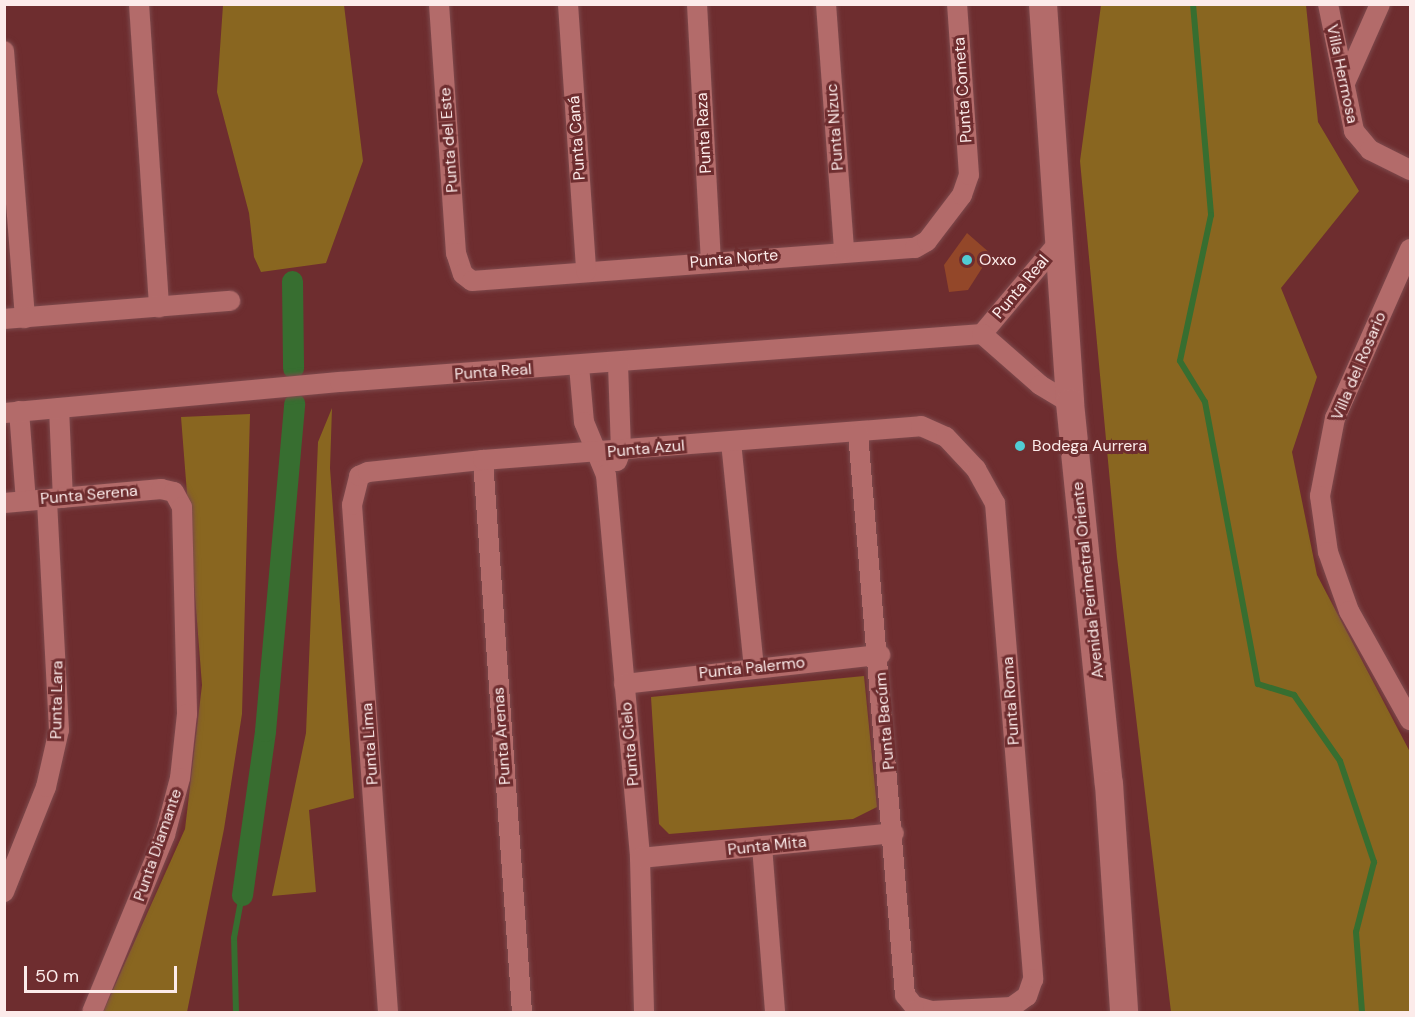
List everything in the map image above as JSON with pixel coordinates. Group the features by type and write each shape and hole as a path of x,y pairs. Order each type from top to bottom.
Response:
{"street":[{"path":"139,4 159,307"},
{"name":"Punta del Este","path":"439,4 456,253 463,274"},
{"name":"Punta Caná","path":"568,4 586,271"},
{"name":"Punta Raza","path":"697,4 711,261"},
{"name":"Punta Nizuc","path":"826,4 844,250"},
{"name":"Punta Cometa","path":"957,4 969,175"},
{"name":"Avenida Perimetral Oriente","path":"1043,4 1070,403 1109,784 1124,1012"},
{"name":"Villa Hermosa","path":"1328,4 1354,131 1361,142 1410,170"},
{"path":"1345,83 1380,4"},
{"path":"4,51 25,318"},
{"name":"Punta Norte","path":"463,274 472,280 921,245 962,195 969,175"},
{"name":"Punta Real","path":"12,412 340,382 579,366 982,334 1060,241"},
{"name":"Villa del Rosario","path":"1410,249 1335,418 1320,496 1328,552 1349,611 1410,720"},
{"path":"4,319 230,301"},
{"name":"Punta Real","path":"982,334 1040,385 1070,403"},
{"path":"606,475 621,450 618,362"},
{"name":"Punta Cielo","path":"579,366 584,422 594,454 606,475 640,858 644,1012"},
{"name":"Punta Lara","path":"4,892 46,787 59,730 55,499 59,408"},
{"path":"12,412 26,501"},
{"name":"Punta Azul","path":"359,476 368,472 483,460 594,454 921,426 934,430"},
{"name":"Punta Roma","path":"914,1006 932,1011 1012,1007 1027,996 1033,979 995,503 976,469 946,436 934,430"},
{"name":"Punta Bacúm","path":"858,433 880,655 894,833 902,984 914,1006"},
{"path":"731,442 754,667"},
{"name":"Punta Arenas","path":"483,460 522,1012"},
{"name":"Punta Lima","path":"359,476 352,505 388,1012"},
{"name":"Punta Serena","path":"4,503 160,489 174,492"},
{"name":"Punta Diamante","path":"92,1012 165,835 180,778 187,714 182,507 174,492"},
{"name":"Punta Palermo","path":"624,684 754,667 880,655"},
{"name":"Punta Mita","path":"640,858 894,833"},
{"path":"762,846 775,1012"}],"shaded area":[{"path":"223,5 344,5 363,161 326,263 261,272 254,257 249,213 217,92"},
{"path":"1101,5 1306,5 1318,122 1359,191 1281,288 1317,377 1292,452 1317,575 1410,752 1410,1012 1171,1012 1117,557 1080,161"},
{"path":"332,408 330,468 354,798 309,810 316,892 272,896 306,733 318,442"},
{"path":"250,414 242,714 224,829 187,1012 103,1012 185,829 202,685 181,417"},
{"path":"864,676 877,807 853,819 669,834 659,824 651,697"}],"building":[{"name":"Oxxo","path":"967,233 991,254 968,290 949,292 944,265"}],"waterway":[{"path":"1193,4 1211,215 1180,361 1205,402 1258,684 1294,695 1340,761 1374,862 1356,932 1362,1012"},
{"path":"292,281 293,368"},
{"path":"242,895 265,731 294,403"},
{"path":"236,1012 234,938 242,895"}],"place":[{"name":"Oxxo","path":"967,260"},
{"name":"Bodega Aurrera","path":"1020,446"}]}
